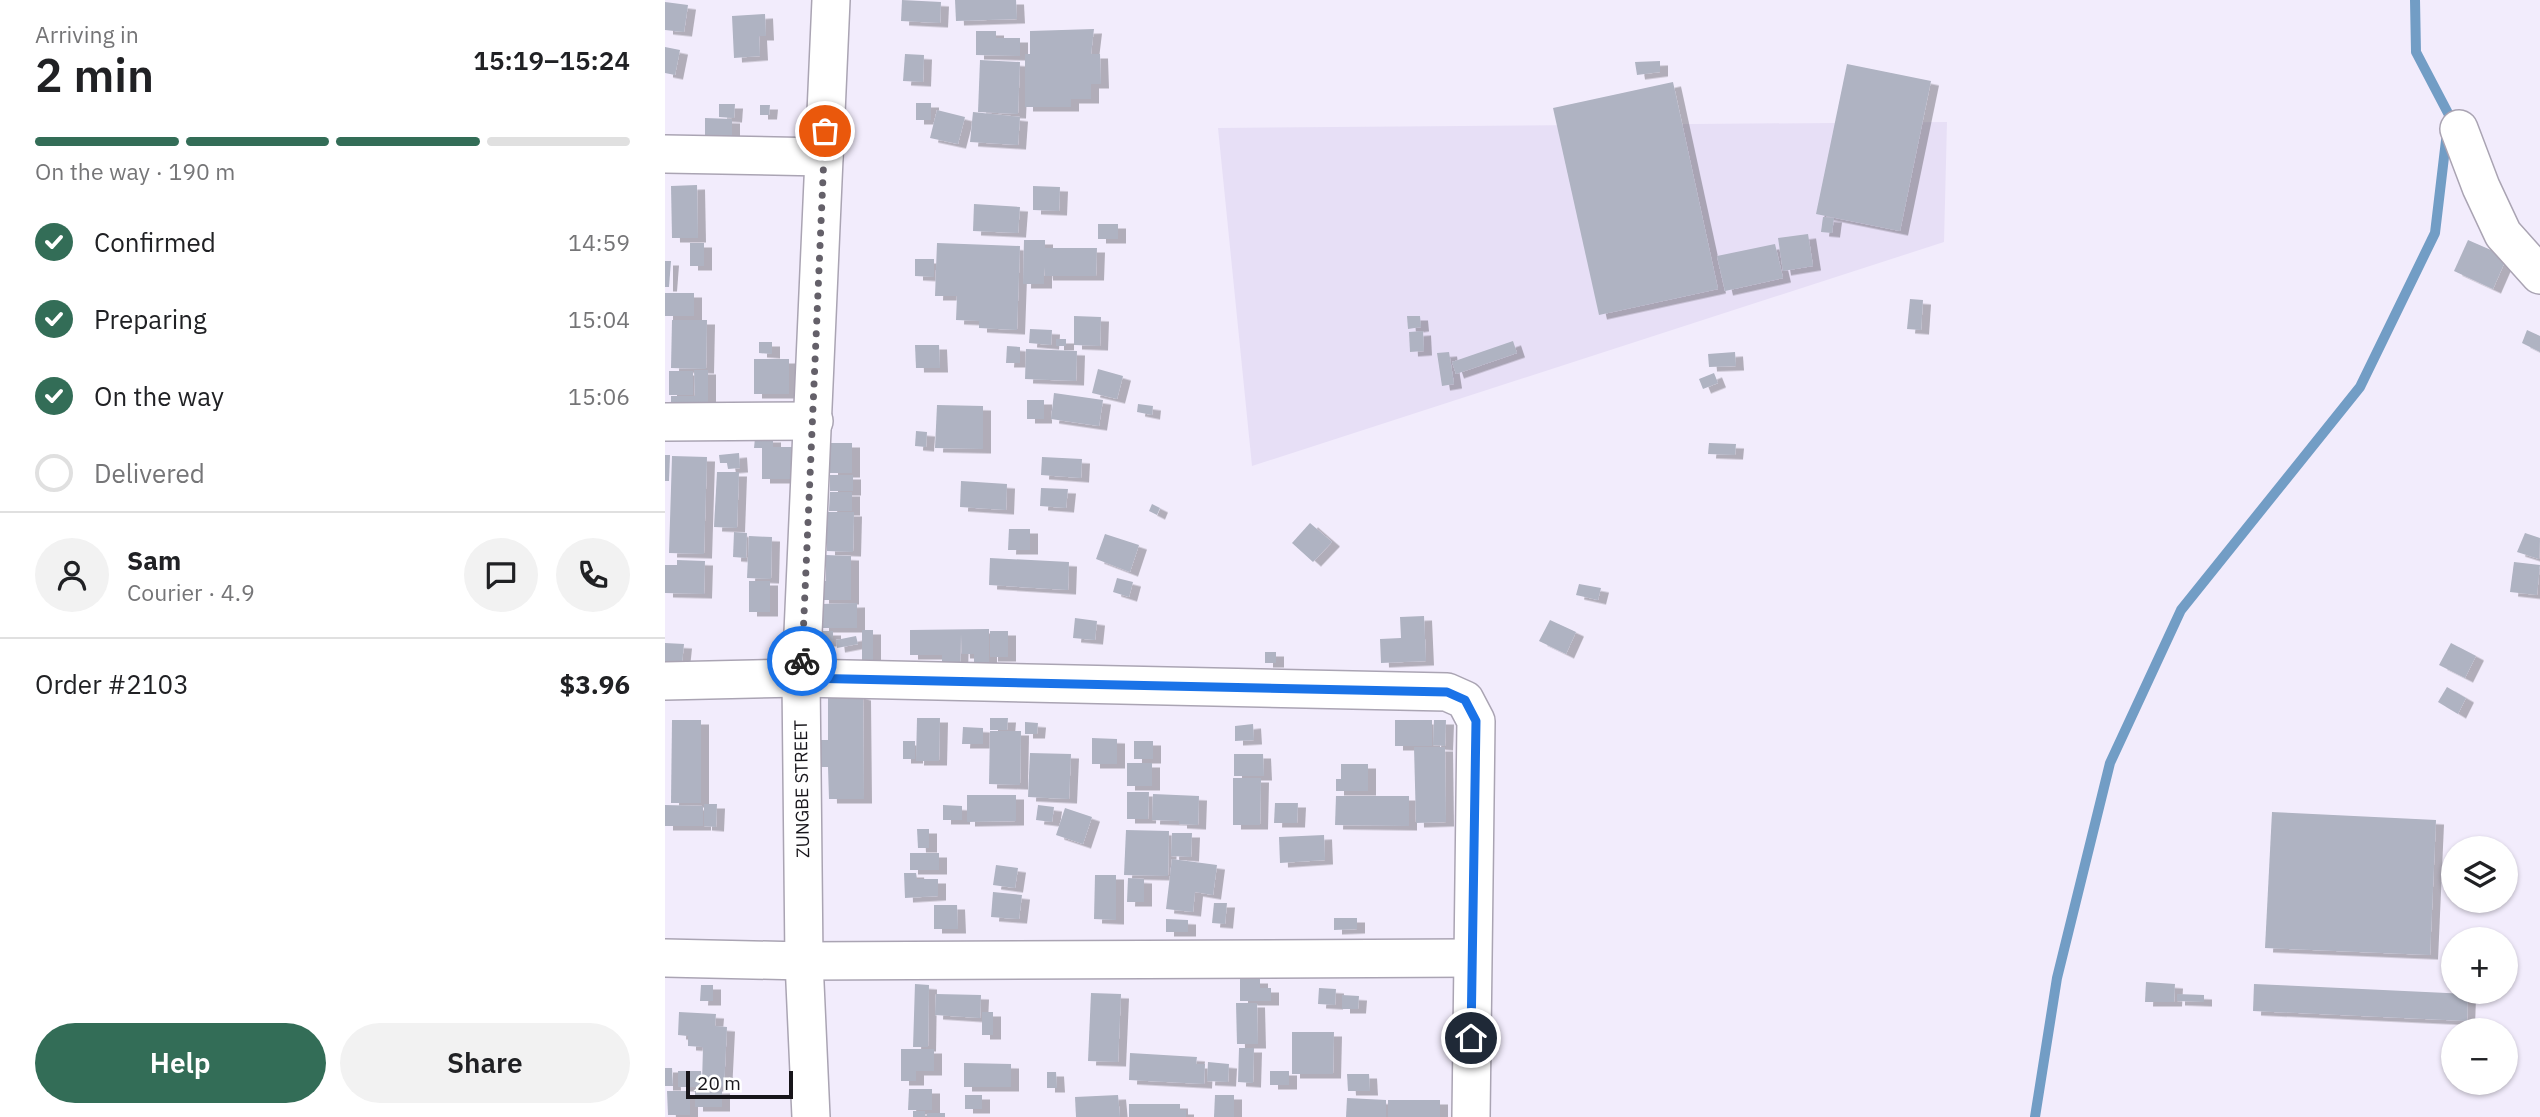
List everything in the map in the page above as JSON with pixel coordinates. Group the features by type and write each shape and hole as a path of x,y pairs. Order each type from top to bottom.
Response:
{"street":[{"name":"ZUNGBE STREET","path":"811,1117 804,961 801,678 831,0"},
{"path":"2459,129 2481,187 2503,234 2540,275"},
{"path":"665,154 824,157"},
{"path":"665,422 814,421"},
{"path":"665,681 801,678 1447,692 1465,700 1476,721 1471,1117"},
{"path":"665,958 804,961 1471,958"}],"shaded area":[{"path":"1947,122 1944,242 1252,466 1218,128"}],"building":[{"path":"902,0 941,2 940,23 901,21"},
{"path":"955,0 1016,0 1017,19 956,21"},
{"path":"665,2 688,5 684,32 665,30"},
{"path":"765,14 766,36 759,36 760,56 734,58 732,16"},
{"path":"1094,29 1091,54 1100,54 1101,84 1091,84 1091,99 1071,99 1071,107 1025,107 1025,54 1030,54 1030,31"},
{"path":"976,31 996,31 996,38 1020,38 1020,56 976,55"},
{"path":"665,47 680,50 675,75 665,73"},
{"path":"905,54 924,55 923,82 903,81"},
{"path":"980,60 1020,62 1018,114 978,112"},
{"path":"1660,61 1660,72 1637,75 1635,62"},
{"path":"1847,64 1931,81 1900,231 1816,214"},
{"path":"1673,82 1718,289 1599,315 1553,108"},
{"path":"916,103 931,103 931,120 916,120"},
{"path":"719,104 735,104 734,118 719,117"},
{"path":"760,105 770,105 769,115 760,115"},
{"path":"937,110 965,117 958,144 930,138"},
{"path":"973,112 1020,117 1018,145 970,142"},
{"path":"705,118 732,119 732,139 705,139"},
{"path":"697,185 698,238 672,238 671,186"},
{"path":"1033,186 1060,187 1059,211 1033,210"},
{"path":"974,204 1020,207 1018,233 973,231"},
{"path":"1823,217 1834,218 1832,233 1821,232"},
{"path":"1098,224 1118,224 1118,239 1098,239"},
{"path":"1808,234 1813,266 1783,271 1778,238"},
{"path":"1024,240 1045,240 1045,248 1097,248 1096,276 1045,276 1044,267 1044,284 1023,284"},
{"path":"2468,240 2507,257 2493,289 2454,271"},
{"path":"690,243 704,243 704,266 690,266"},
{"path":"937,243 1020,246 1017,330 979,328 979,321 956,320 957,296 935,296"},
{"path":"1775,244 1783,278 1725,291 1717,256"},
{"path":"915,259 934,259 934,277 915,276"},
{"path":"665,261 671,261 669,287 665,287"},
{"path":"665,293 694,293 694,316 665,316"},
{"path":"1910,299 1923,300 1921,330 1907,329"},
{"path":"1074,316 1101,317 1100,346 1074,345"},
{"path":"1407,316 1420,316 1421,327 1408,329"},
{"path":"672,320 707,320 706,369 671,368"},
{"path":"1030,329 1052,330 1051,345 1029,343"},
{"path":"2527,330 2540,336 2540,352 2522,343"},
{"path":"1423,331 1424,351 1410,352 1409,332"},
{"path":"1056,339 1066,339 1066,346 1056,346"},
{"path":"1513,341 1517,353 1456,374 1452,362"},
{"path":"759,342 772,342 772,354 759,353"},
{"path":"915,345 939,345 940,368 916,368"},
{"path":"1007,346 1020,347 1020,363 1006,363"},
{"path":"1026,349 1077,351 1076,381 1025,379"},
{"path":"1449,352 1454,384 1442,386 1437,353"},
{"path":"1735,352 1736,366 1709,367 1708,354"},
{"path":"754,359 789,359 789,394 754,394"},
{"path":"1098,369 1123,376 1117,399 1092,393"},
{"path":"694,370 708,370 708,406 671,406 671,396 695,396"},
{"path":"669,371 693,371 693,395 669,395"},
{"path":"1714,373 1718,383 1703,389 1699,379"},
{"path":"1054,393 1103,400 1099,426 1051,419"},
{"path":"1027,400 1044,400 1044,419 1027,419"},
{"path":"1138,404 1153,406 1152,415 1137,412"},
{"path":"937,405 983,406 983,449 935,448"},
{"path":"916,431 927,432 926,447 915,446"},
{"path":"755,438 773,438 773,447 792,447 792,479 762,479 762,448 754,448"},
{"path":"830,443 852,443 852,473 830,473"},
{"path":"1709,443 1736,444 1735,455 1708,454"},
{"path":"739,453 740,468 728,469 727,463 720,463 719,455"},
{"path":"665,455 670,455 669,481 665,481"},
{"path":"672,456 707,457 704,554 669,553"},
{"path":"1042,457 1082,459 1081,478 1041,475"},
{"path":"717,472 739,472 737,528 714,527"},
{"path":"830,475 853,475 853,491 830,491"},
{"path":"961,481 1007,484 1006,510 960,507"},
{"path":"1041,488 1068,489 1066,508 1040,506"},
{"path":"830,492 852,492 852,511 829,511"},
{"path":"1152,504 1160,508 1157,515 1149,511"},
{"path":"827,512 854,512 853,552 827,551"},
{"path":"1310,523 1332,542 1313,562 1292,543"},
{"path":"1009,529 1030,529 1030,550 1008,550"},
{"path":"734,532 747,533 746,558 733,557"},
{"path":"2525,533 2540,538 2539,559 2517,552"},
{"path":"1105,534 1139,545 1130,572 1096,559"},
{"path":"749,536 772,537 771,579 747,578"},
{"path":"826,555 851,556 851,600 821,600 821,581 826,581"},
{"path":"990,558 1069,562 1068,590 989,585"},
{"path":"677,560 705,561 704,594 665,593 665,565 677,565"},
{"path":"2514,562 2540,565 2537,595 2510,592"},
{"path":"1117,578 1133,582 1129,597 1113,592"},
{"path":"749,581 770,581 770,612 749,612"},
{"path":"1579,584 1601,588 1598,600 1576,595"},
{"path":"857,603 857,628 821,628 821,604"},
{"path":"1424,616 1426,661 1381,663 1380,639 1401,638 1400,617"},
{"path":"1075,618 1097,621 1095,640 1073,638"},
{"path":"1550,620 1576,632 1566,654 1539,641"},
{"path":"989,629 989,667 974,667 974,654 962,654 961,634 960,667 942,667 942,655 910,655 910,630"},
{"path":"862,630 873,630 873,660 862,660"},
{"path":"821,631 833,631 833,642 821,642"},
{"path":"990,631 1008,631 1008,657 990,657"},
{"path":"856,636 858,644 837,648 836,640"},
{"path":"665,643 684,644 682,663 665,661"},
{"path":"2451,643 2476,656 2465,678 2439,665"},
{"path":"1265,652 1276,652 1276,663 1265,663"},
{"path":"828,684 863,696 864,799 829,799 828,767 821,767 821,740 828,740"},
{"path":"2447,687 2466,698 2458,714 2438,702"},
{"path":"917,718 940,718 939,761 916,761"},
{"path":"990,718 1008,718 1007,730 990,730"},
{"path":"672,720 701,720 701,803 671,803"},
{"path":"1395,720 1432,720 1432,746 1395,746"},
{"path":"1434,720 1446,720 1445,746 1433,745"},
{"path":"1025,722 1038,723 1037,734 1025,734"},
{"path":"1253,724 1254,740 1235,741 1235,726"},
{"path":"963,727 983,728 983,744 962,744"},
{"path":"990,731 1021,731 1020,785 989,784"},
{"path":"1092,738 1117,739 1117,764 1092,764"},
{"path":"903,741 915,741 915,759 903,759"},
{"path":"1134,741 1153,741 1153,759 1134,759"},
{"path":"1414,747 1445,747 1446,822 1416,823"},
{"path":"1030,753 1071,754 1069,799 1028,797"},
{"path":"1234,754 1263,754 1264,776 1234,776"},
{"path":"1127,763 1152,763 1152,786 1127,786"},
{"path":"1341,764 1368,764 1368,791 1336,791 1336,779 1341,779"},
{"path":"1233,778 1261,778 1260,825 1233,825"},
{"path":"1127,792 1149,792 1148,819 1127,819"},
{"path":"1153,794 1199,796 1198,825 1152,820"},
{"path":"967,795 1016,795 1016,821 967,822"},
{"path":"1336,796 1409,796 1409,826 1335,825"},
{"path":"1275,803 1298,803 1297,823 1274,823"},
{"path":"704,804 717,804 716,827 704,826"},
{"path":"665,805 703,806 703,826 665,826"},
{"path":"943,805 962,806 962,820 943,820"},
{"path":"1038,805 1054,807 1052,822 1036,820"},
{"path":"1065,808 1092,817 1083,844 1056,835"},
{"path":"2272,812 2436,820 2430,955 2265,948"},
{"path":"917,829 929,829 929,848 918,848"},
{"path":"1126,830 1169,831 1168,876 1124,875"},
{"path":"1172,833 1192,833 1191,857 1171,856"},
{"path":"1324,835 1325,860 1280,863 1279,837"},
{"path":"910,853 939,853 939,870 910,870"},
{"path":"1172,859 1217,865 1213,895 1195,892 1193,912 1166,909"},
{"path":"996,865 1018,868 1015,888 993,885"},
{"path":"904,873 916,873 917,879 938,879 938,896 905,898"},
{"path":"1095,875 1116,875 1116,920 1094,919"},
{"path":"1128,878 1144,879 1144,902 1127,902"},
{"path":"993,892 1022,895 1019,919 991,917"},
{"path":"1214,903 1227,903 1225,924 1212,923"},
{"path":"934,905 957,905 958,929 934,929"},
{"path":"1334,918 1357,918 1357,929 1334,930"},
{"path":"1166,919 1188,920 1188,932 1166,932"},
{"path":"1240,979 1260,979 1260,988 1271,988 1271,1001 1240,1001"},
{"path":"2146,982 2175,984 2174,1002 2145,1002"},
{"path":"915,984 929,985 928,1047 913,1047"},
{"path":"2254,984 2441,993 2441,1004 2468,1004 2467,1018 2441,1020 2253,1011"},
{"path":"701,985 713,985 713,1001 700,1001"},
{"path":"1319,988 1336,989 1335,1005 1318,1004"},
{"path":"1091,993 1121,994 1118,1062 1088,1061"},
{"path":"936,994 981,995 980,1018 935,1015"},
{"path":"2177,994 2204,995 2204,1002 2177,1001"},
{"path":"1342,995 1359,996 1358,1009 1342,1009"},
{"path":"1236,1003 1257,1003 1258,1044 1237,1044"},
{"path":"679,1012 716,1014 715,1026 727,1027 724,1087 678,1087 678,1071 701,1071 702,1083 703,1047 688,1046 688,1036 678,1035"},
{"path":"982,1012 993,1012 993,1035 982,1035"},
{"path":"1292,1032 1334,1032 1333,1074 1292,1074"},
{"path":"1239,1048 1254,1048 1253,1083 1238,1082"},
{"path":"901,1049 934,1049 934,1071 916,1071 916,1081 901,1081"},
{"path":"1130,1053 1197,1057 1196,1064 1205,1064 1204,1084 1129,1080"},
{"path":"1208,1062 1229,1064 1228,1082 1207,1081"},
{"path":"964,1063 1011,1064 1011,1087 964,1087"},
{"path":"665,1068 672,1068 673,1086 665,1086"},
{"path":"1270,1071 1289,1071 1289,1085 1270,1085"},
{"path":"1047,1072 1056,1072 1057,1088 1047,1088"},
{"path":"1347,1074 1369,1074 1370,1091 1348,1091"},
{"path":"722,1089 722,1107 695,1107 695,1090"},
{"path":"909,1089 932,1089 932,1110 908,1110"},
{"path":"667,1091 690,1091 690,1115 668,1115"},
{"path":"965,1095 982,1095 982,1109 965,1109"},
{"path":"1118,1095 1120,1117 1076,1117 1075,1097"},
{"path":"1215,1095 1234,1095 1234,1117 1214,1117"},
{"path":"1347,1098 1386,1100 1386,1117 1346,1117"},
{"path":"1388,1100 1440,1100 1440,1117 1388,1117"},
{"path":"1129,1104 1180,1104 1180,1110 1186,1110 1186,1117 1129,1117"},
{"path":"913,1111 925,1111 925,1117 913,1117"},
{"path":"927,1113 945,1113 945,1117 927,1117"}],"waterway":[{"path":"2035,1117 2057,978 2110,763 2181,610 2360,387 2435,233 2449,115 2416,52 2415,0"}],"way so far":[{"path":"802,661 825,131"}],"route":[{"path":"802,661 801,678 1447,692 1465,700 1476,721 1471,1038"}]}
